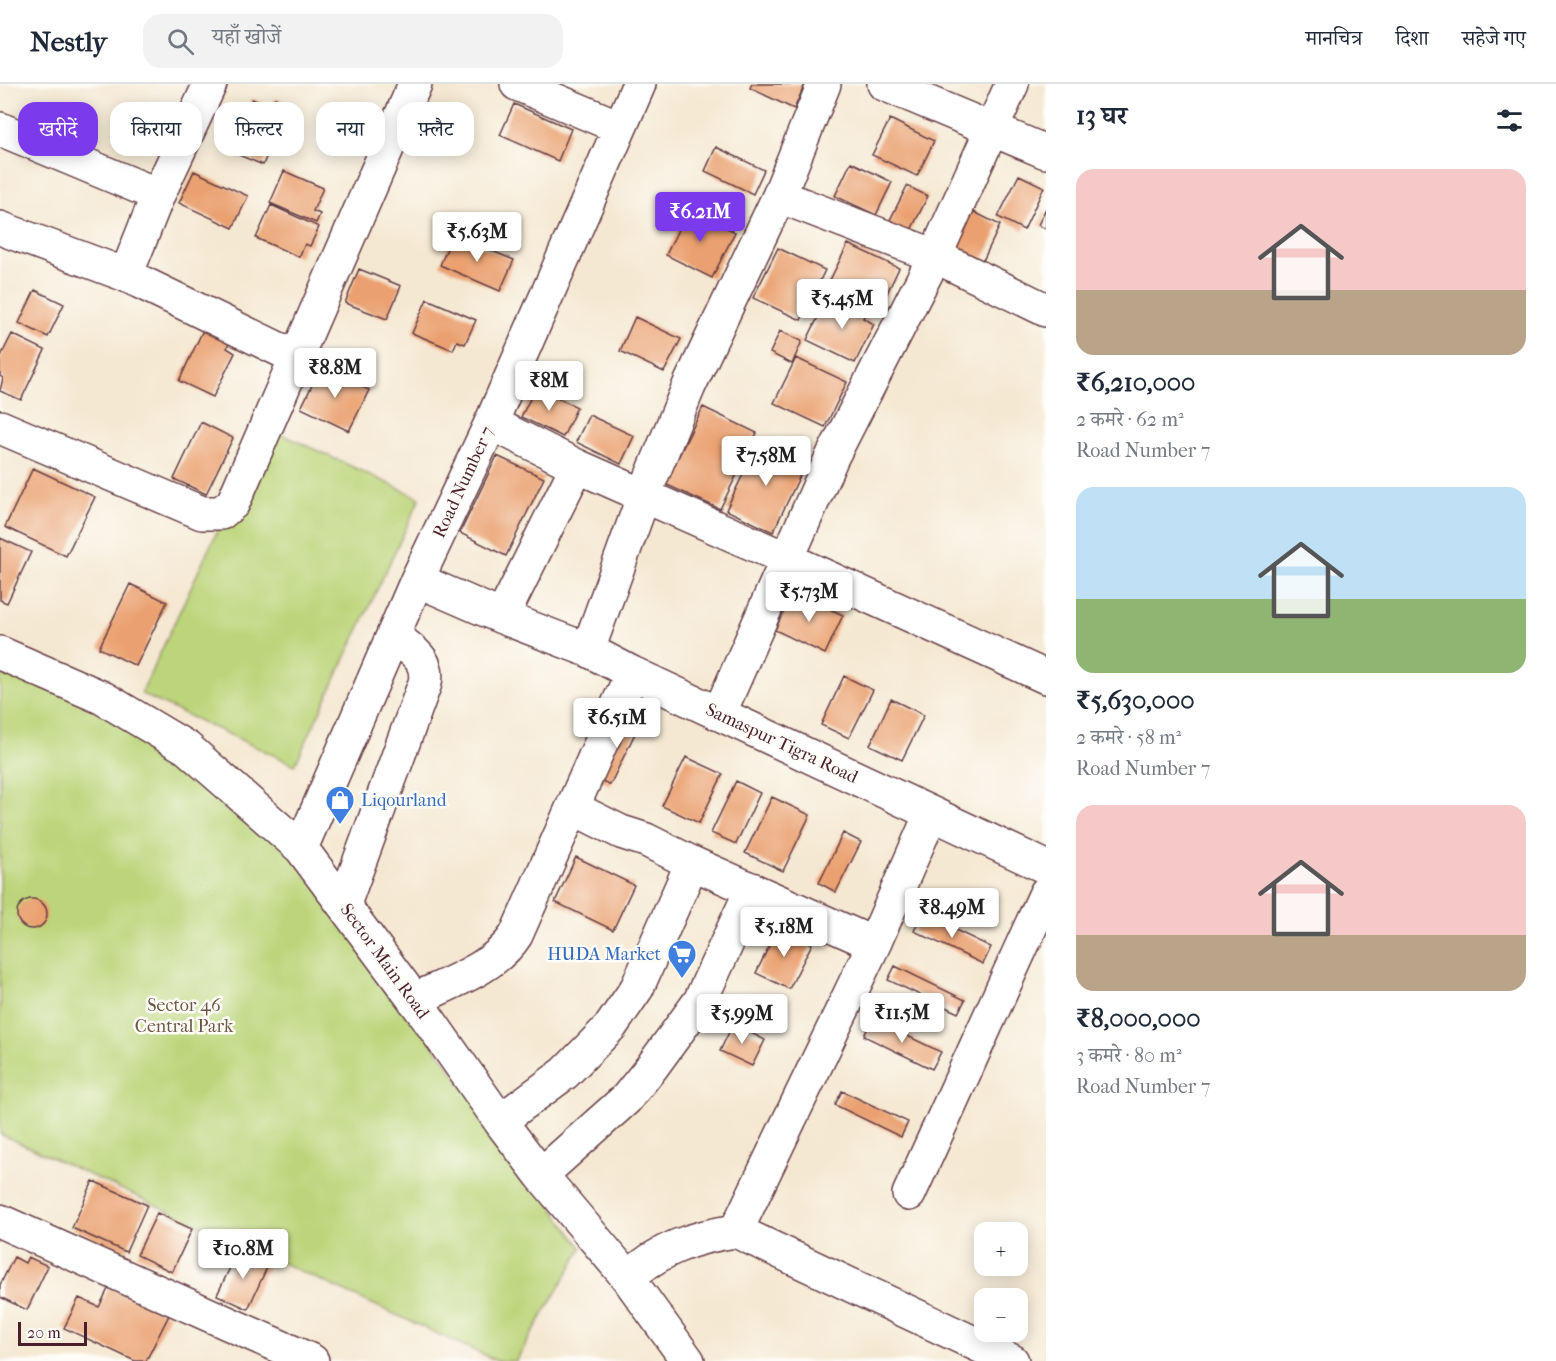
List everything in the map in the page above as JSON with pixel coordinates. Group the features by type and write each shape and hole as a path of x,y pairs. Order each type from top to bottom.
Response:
{"street":[{"path":"126,275 158,195 210,84"},
{"path":"0,427 202,513 221,513 233,503 415,84"},
{"path":"517,84 619,127"},
{"name":"Road Number 7","path":"301,848 417,580 491,423 639,84"},
{"path":"588,650 644,495 689,386 779,196 824,84"},
{"path":"884,84 1046,152"},
{"path":"719,714 832,457 935,256 1012,84"},
{"path":"0,129 158,195"},
{"path":"779,196 935,256 1046,310"},
{"path":"0,228 126,275 295,357"},
{"path":"491,423 577,466 1046,677"},
{"path":"502,617 577,466"},
{"name":"Samaspur Tigra Road","path":"417,580 502,617 588,650 632,673 1046,867"},
{"path":"344,904 428,671 424,662 393,635"},
{"name":"Sector Main Road","path":"0,653 104,698 187,748 301,848 500,1121 628,1278 688,1361"},
{"path":"414,1000 462,977 507,949 516,934 632,673"},
{"path":"573,808 621,832 646,840 692,863 874,944"},
{"path":"736,1231 874,944 931,814"},
{"path":"500,1121 565,1073 611,1026 637,988 692,863"},
{"path":"542,1175 626,1099 651,1068 700,1000 752,889"},
{"path":"909,1194 1046,893"},
{"path":"0,1221 312,1361"},
{"path":"628,1278 643,1264 672,1247 705,1236 736,1231 1012,1361"}],"green space":[{"path":"266,427 420,498 295,765 141,694"},
{"name":"Sector 46 Central Park","path":"0,674 71,693 231,791 295,856 582,1248 516,1361 497,1361 0,1134"}],"building":[{"path":"752,84 805,84 794,109 750,88"},
{"path":"514,104 571,129 558,161 500,135"},
{"path":"890,119 934,141 917,176 872,155"},
{"path":"716,147 764,170 753,194 705,171"},
{"path":"241,156 267,156 263,165"},
{"path":"851,162 892,182 876,215 835,196"},
{"path":"194,171 248,196 233,228 179,203"},
{"path":"284,171 323,188 313,211 320,214 316,223 270,203"},
{"path":"1019,175 1044,187 1024,230 998,217"},
{"path":"907,186 928,196 908,236 887,226"},
{"path":"271,205 319,227 310,246 305,244 299,257 256,238"},
{"path":"964,207 1000,225 980,267 943,249"},
{"path":"1046,208 1046,229 1038,225"},
{"path":"688,209 735,232 712,278 666,255"},
{"path":"453,235 514,260 500,291 440,265"},
{"path":"848,244 899,268 878,312 826,288"},
{"path":"778,248 825,270 801,320 753,298"},
{"path":"359,269 401,286 387,319 345,303"},
{"path":"35,290 64,304 48,337 19,323"},
{"path":"427,299 476,320 465,344 457,341 453,350 412,333"},
{"path":"843,299 867,310 863,318 874,324 855,363 807,340 826,301 839,307"},
{"path":"635,317 681,339 664,372 620,351"},
{"path":"205,326 231,338 227,348 235,353 213,397 179,381"},
{"path":"780,331 802,341 792,364 770,353"},
{"path":"12,334 45,350 21,400 0,391 3,378 0,376 0,358"},
{"path":"796,358 847,382 825,427 774,403"},
{"path":"321,367 369,390 349,431 301,408"},
{"path":"536,387 577,407 563,437 521,417"},
{"path":"703,407 757,433 720,509 665,484"},
{"path":"589,415 634,436 621,464 576,442"},
{"path":"201,422 233,438 206,494 174,479"},
{"path":"759,441 806,463 773,532 726,510"},
{"path":"497,456 544,478 506,556 460,533"},
{"path":"33,468 95,497 66,556 5,527"},
{"path":"0,538 31,552 7,603 0,600"},
{"path":"130,584 167,602 136,666 99,648"},
{"path":"793,592 843,615 825,654 775,630"},
{"path":"844,676 873,690 849,738 821,725"},
{"path":"891,699 924,715 902,760 870,745"},
{"path":"624,713 641,721 610,785 594,777"},
{"path":"686,757 723,774 699,823 662,806"},
{"path":"736,781 760,793 736,844 711,833"},
{"path":"772,797 810,815 783,871 745,853"},
{"path":"843,833 861,842 836,892 819,883"},
{"path":"576,857 634,885 613,930 555,902"},
{"path":"32,899 43,903 47,914 43,925 32,929 21,925 17,914 21,903"},
{"path":"922,914 991,947 983,964 914,931"},
{"path":"778,928 812,944 789,989 756,973"},
{"path":"895,966 965,1000 958,1013 888,980"},
{"path":"872,1019 941,1052 932,1069 864,1036"},
{"path":"733,1024 765,1040 752,1066 720,1051"},
{"path":"842,1091 908,1122 901,1137 835,1105"},
{"path":"93,1181 147,1205 126,1252 72,1228"},
{"path":"157,1213 192,1229 172,1272 137,1255"},
{"path":"238,1251 268,1265 248,1309 217,1295"},
{"path":"14,1257 25,1263 28,1257 48,1266 27,1310 0,1297 0,1285"},
{"path":"109,1287 169,1315 146,1361 135,1361 64,1328 79,1298 99,1307"}],"place":[{"name":"Liqourland","path":"340,826"},
{"name":"HUDA Market","path":"682,980"}]}
